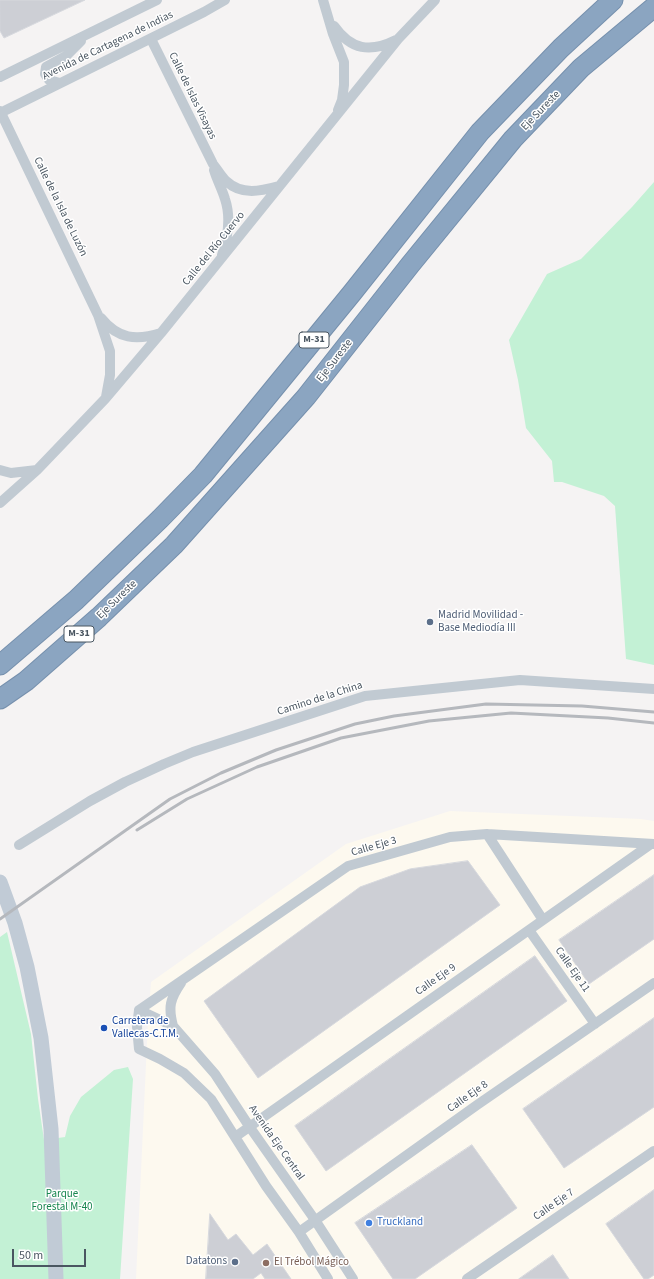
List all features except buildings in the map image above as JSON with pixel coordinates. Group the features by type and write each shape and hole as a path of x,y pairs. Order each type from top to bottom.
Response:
{"highway":[{"name":"M-31","path":"0,665 76,600 160,519 202,475 352,292 480,132 561,48 613,0"},
{"name":"Eje Sureste","path":"0,700 26,681 99,617 174,545 306,396 513,139 582,68 654,7"}],"main road":[{"path":"0,882 15,922 27,967 41,1038 51,1129 56,1279"}],"street":[{"path":"133,0 137,10"},
{"name":"Avenida de Cartagena de Indias","path":"0,77 87,36 157,0"},
{"name":"Avenida de Cartagena de Indias","path":"0,112 151,39 225,0"},
{"path":"315,0 343,37 360,46 377,47 387,45 398,39"},
{"path":"323,0 327,16 344,62 345,74 342,100 336,115"},
{"name":"Calle del Río Cuervo","path":"0,503 37,470 105,399 221,260 398,39 435,0"},
{"path":"60,83 49,80 45,74 46,67 66,56 87,36"},
{"name":"Calle de Islas Visayas","path":"151,39 213,164 225,180 232,186 239,189 256,192 280,185"},
{"name":"Calle de la Isla de Luzón","path":"0,112 98,315 107,340 111,363 105,399"},
{"name":"Calle de Islas Visayas","path":"213,164 216,178 226,201 228,217 226,238 221,260"},
{"name":"Calle de la Isla de Luzón","path":"98,315 106,325 115,332 125,336 143,338 161,333"},
{"path":"0,470 11,473 37,470"},
{"name":"Camino de la China","path":"19,845 104,793 164,764 193,752 365,696 520,680 654,689"},
{"path":"487,834 543,920"},
{"name":"Calle Eje 3","path":"172,1026 169,1011 173,995 183,979 348,866 450,837 487,834 652,844"},
{"name":"Calle Eje 9","path":"235,1136 652,844"},
{"name":"Calle Eje 11","path":"529,930 595,1024"},
{"path":"183,979 139,1010 137,1027 139,1048 184,1073 211,1099 266,1186 328,1279"},
{"name":"Calle Eje 8","path":"298,1232 477,1105 654,984"},
{"path":"139,1010 172,1026"},
{"name":"Avenida Eje Central","path":"172,1026 214,1074 354,1279"},
{"name":"Calle Eje 7","path":"467,1279 654,1150"}],"shaded area":[{"path":"450,811 641,819 654,821 654,1279 136,1279 151,982 346,844"}],"green space":[{"path":"654,182 654,665 626,659 615,506 604,496 562,482 554,482 552,461 526,428 518,380 509,340 547,274 581,259 632,207"},
{"name":"Parque Forestal M-40","path":"7,932 31,1034 44,1140 65,1137 70,1116 81,1097 114,1070 128,1067 133,1079 120,1279 0,1279 0,937"}],"railway":[{"path":"0,919 170,799 221,773 276,750 355,724 394,716 486,704 582,706 654,712"},
{"path":"137,830 187,799 257,767 341,738 429,721 511,713 608,718 654,723"}],"place":[{"name":"Madrid Movilidad - Base Mediodía III","path":"430,622"},
{"name":"Carretera de Vallecas-C.T.M.","path":"104,1028"},
{"name":"Truckland","path":"369,1223"},
{"name":"Datatons","path":"235,1262"},
{"name":"El Trébol Mágico","path":"266,1263"}]}
